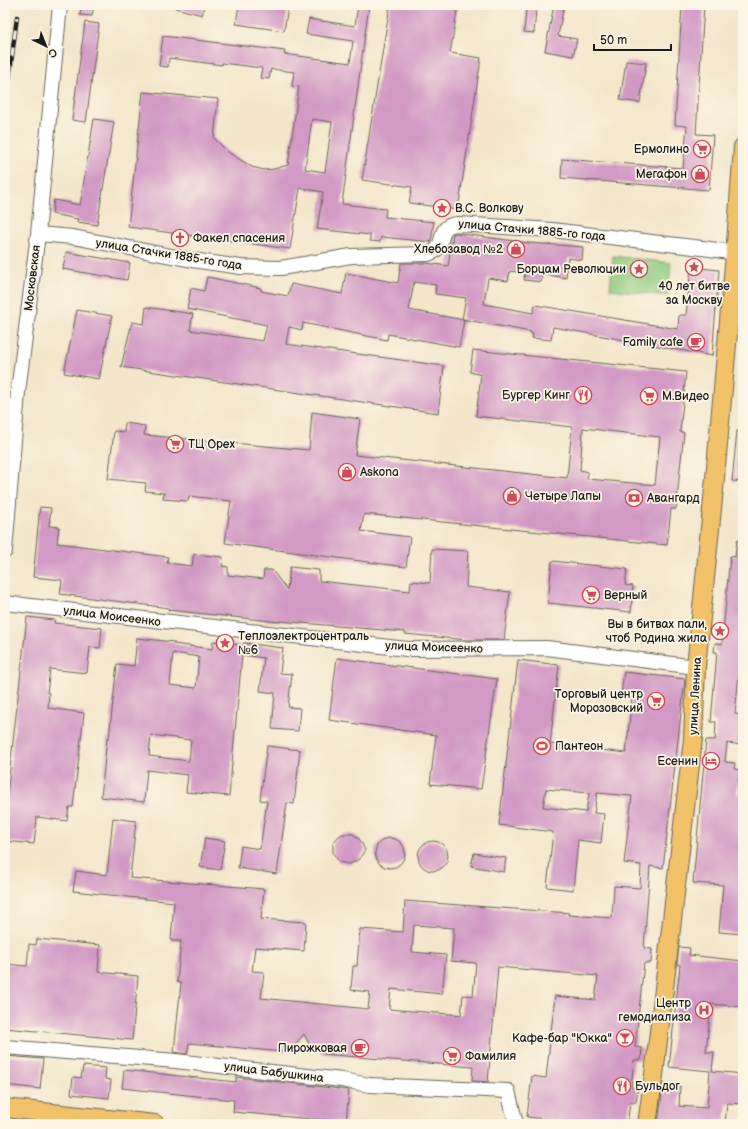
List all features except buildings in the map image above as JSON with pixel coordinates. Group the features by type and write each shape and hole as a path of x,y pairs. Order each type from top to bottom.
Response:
{"main road":[{"name":"улица Ленина","path":"647,1124 693,739 696,667 739,256 743,147"},
{"path":"5,1108 155,1124"}],"street":[{"name":"Московская","path":"5,551 18,392 38,234 60,5"},
{"name":"улица Стачки 1885-го года","path":"38,234 72,237 192,260 241,267 281,268 351,256 434,253 440,247 443,231 447,226 452,224 552,230 681,245 739,256"},
{"name":"улица Моисеенко","path":"5,603 407,649 547,648 696,667"},
{"name":"улица Бабушкина","path":"5,1047 176,1061 342,1080 368,1085 508,1091 516,1124"}],"green space":[{"path":"613,256 671,263 668,296 610,289"}],"railway":[{"path":"5,110 17,17"}],"place":[{"name":"Ермолино","path":"702,149"},
{"name":"Мегафон","path":"700,174"},
{"name":"В.С. Волкову","path":"442,208"},
{"name":"Факел спасения","path":"180,238"},
{"name":"Хлебозавод №2","path":"516,249"},
{"name":"40 лет битве за Москву","path":"694,267"},
{"name":"Борцам Революции","path":"639,269"},
{"name":"Family cafe","path":"696,342"},
{"name":"Бургер Кинг","path":"583,395"},
{"name":"М.Видео","path":"649,396"},
{"name":"ТЦ Орех","path":"175,444"},
{"name":"Askona","path":"347,472"},
{"name":"Четыре Лапы","path":"512,496"},
{"name":"Авангард","path":"634,498"},
{"name":"Верный","path":"591,595"},
{"name":"Вы в битвах пали, чтоб Родина жила","path":"720,631"},
{"name":"Теплоэлектроцентраль №6","path":"225,643"},
{"name":"Торговый центр Морозовский","path":"656,701"},
{"name":"Пантеон","path":"542,746"},
{"name":"Есенин","path":"711,761"},
{"name":"Центр гемодиализа","path":"704,1010"},
{"name":"Кафе-бар \"Юкка\"","path":"625,1038"},
{"name":"Пирожковая","path":"360,1048"},
{"name":"Фамилия","path":"452,1056"},
{"name":"Бульдог","path":"622,1086"}]}
